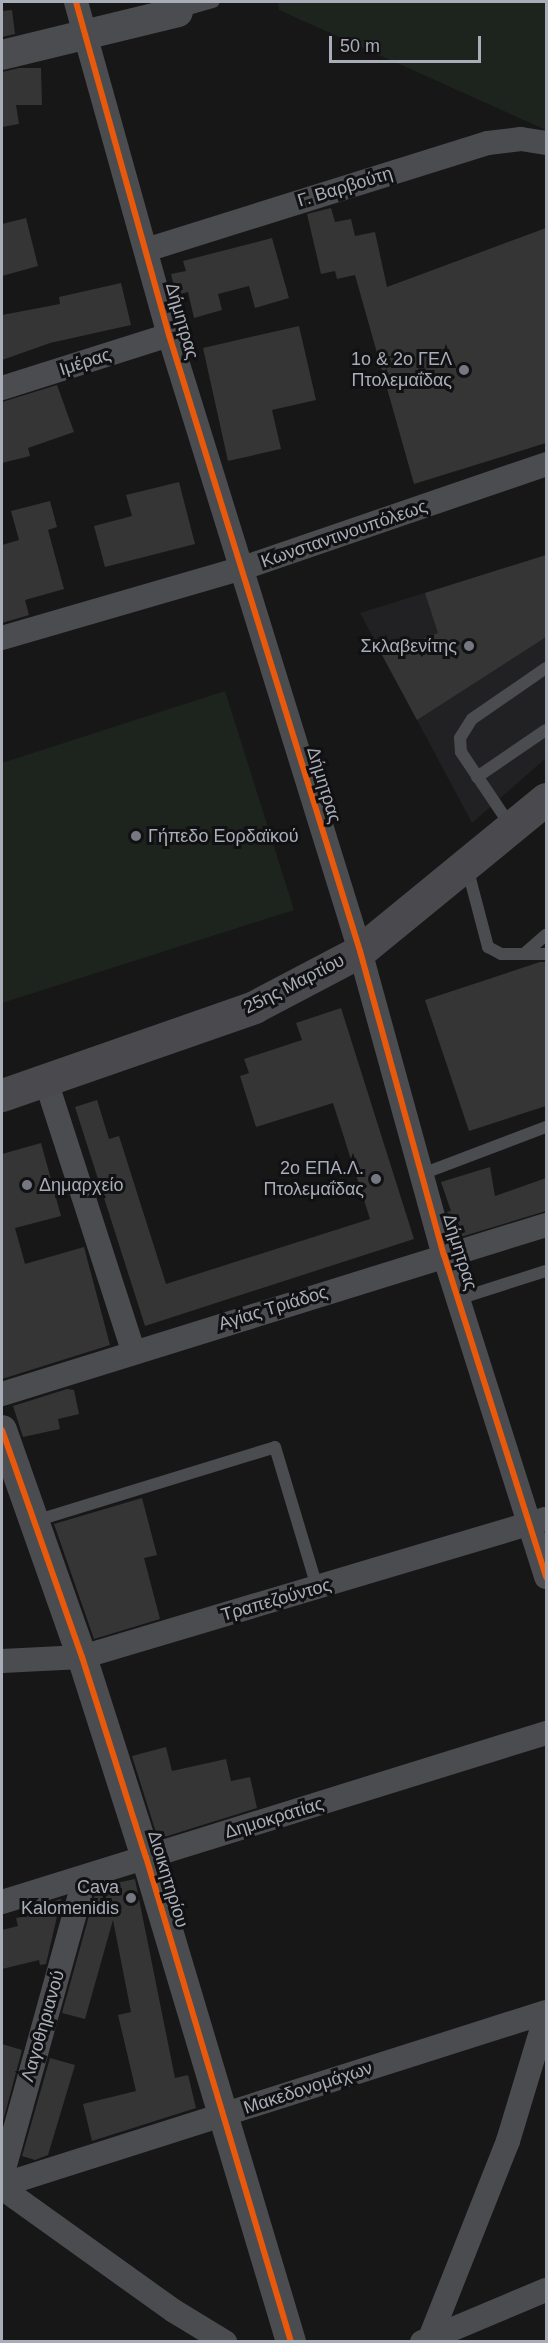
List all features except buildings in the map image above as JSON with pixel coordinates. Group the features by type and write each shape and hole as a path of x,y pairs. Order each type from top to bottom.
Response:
{"main road":[{"name":"25ης Μαρτίου","path":"2,1095 46,1082 254,1006 360,951 546,800"}],"street":[{"name":"Δήμητρας","path":"76,2 169,335 360,951 444,1255 538,1522 546,1577"},
{"path":"2,55 178,12"},
{"name":"Γ. Βαρβούτη","path":"146,249 488,143 521,139 546,143"},
{"name":"Ιμέρας","path":"2,388 169,335"},
{"name":"Κωνσταντινουπόλεως","path":"2,638 240,569 546,464"},
{"path":"46,1082 133,1351"},
{"name":"Αγίας Τριάδος","path":"2,1394 133,1351 546,1225"},
{"name":"Διοικητηρίου","path":"2,1430 82,1657 146,1857 226,2114 291,2342"},
{"name":"Τραπεζούντος","path":"2,1661 82,1657 538,1522"},
{"name":"Δημοκρατίας","path":"2,1902 546,1733"},
{"name":"Λαγοθηριανού","path":"2,2176 85,1876"},
{"path":"426,2340 508,2141 546,2014"},
{"name":"Μακεδονομάχων","path":"2,2187 546,2014"},
{"path":"2,2187 174,2311 225,2342"},
{"path":"426,2340 462,2334 546,2290"}],"lane":[{"path":"178,12 214,2"},
{"path":"512,828 461,752 463,730 472,719 546,668"},
{"path":"477,777 546,729"},
{"path":"466,866 488,947 501,954 546,954"},
{"path":"525,953 546,935"},
{"path":"422,1174 546,1127"},
{"path":"458,1299 546,1271"},
{"path":"34,1522 274,1448 317,1587"}],"shaded area":[{"path":"278,2 546,2 546,130 279,10"},
{"path":"546,555 546,758 472,823 360,613"},
{"name":"Γήπεδο Εορδαϊκού","path":"225,691 294,910 2,1003 2,763"}],"cycle path":[{"path":"76,2 169,335 360,951 444,1255 546,1577"},
{"path":"2,1430 82,1657 146,1857 291,2342"}],"place":[{"name":"1ο & 2ο ΓΕΛ Πτολεμαΐδας","path":"464,370"},
{"name":"Σκλαβενίτης","path":"469,646"},
{"name":"Γήπεδο Εορδαϊκού","path":"136,836"},
{"name":"2ο ΕΠΑ.Λ. Πτολεμαΐδας","path":"376,1179"},
{"name":"Δημαρχείο","path":"27,1185"},
{"name":"Cava Kalomenidis","path":"131,1898"}]}
